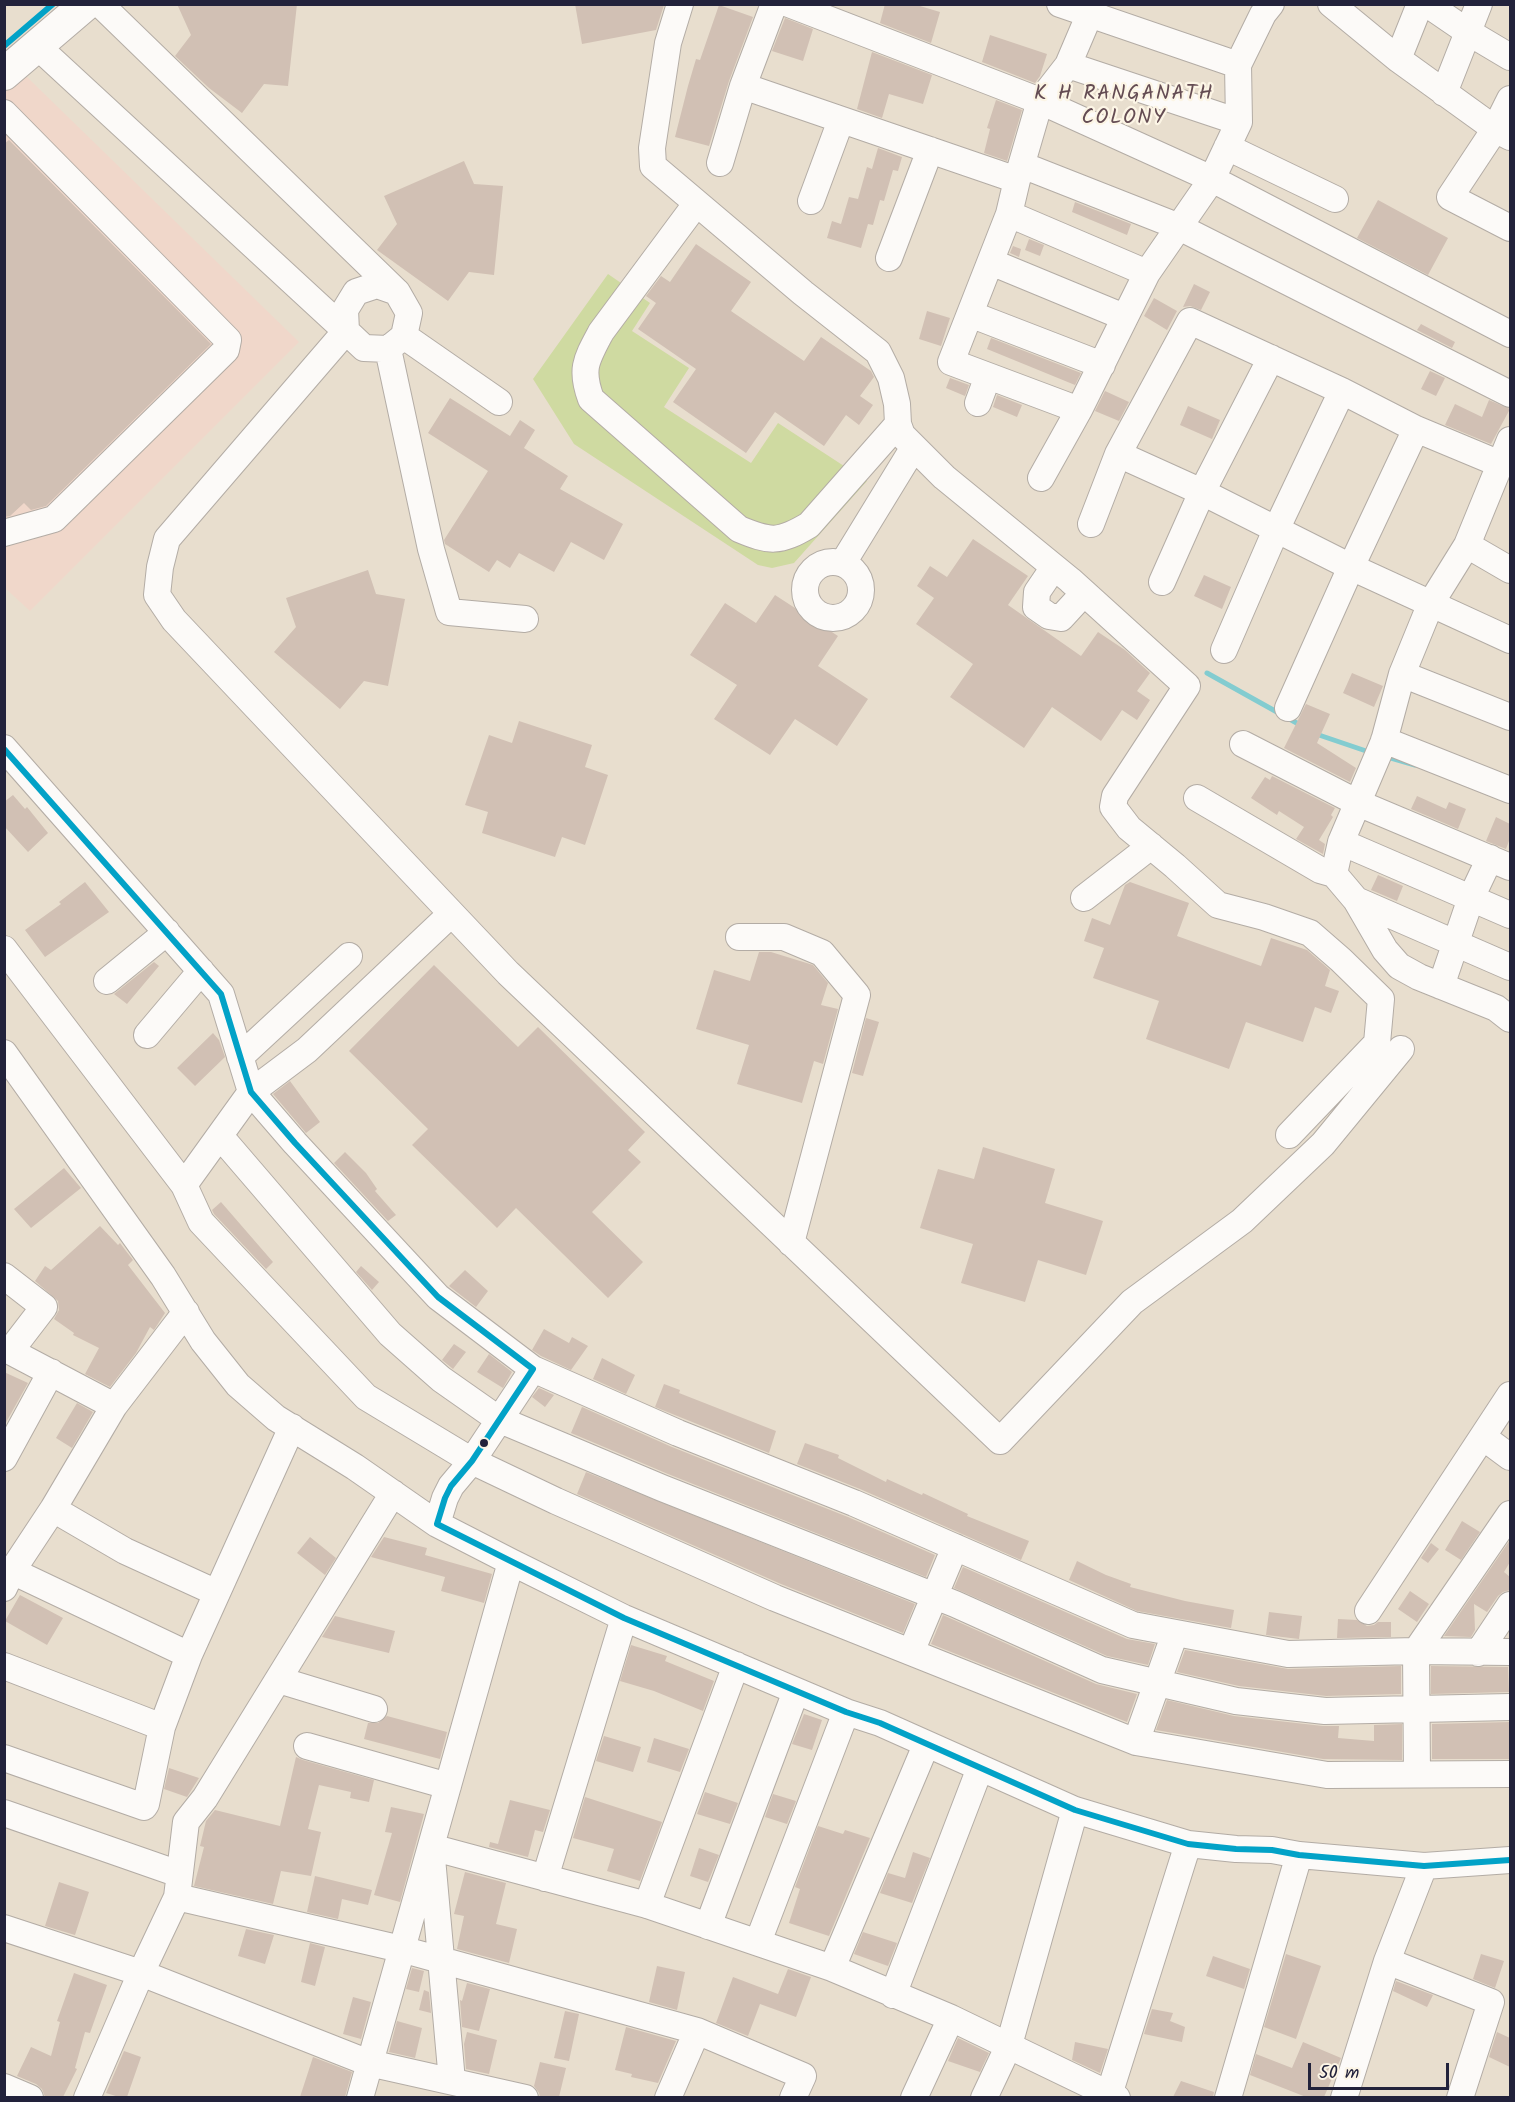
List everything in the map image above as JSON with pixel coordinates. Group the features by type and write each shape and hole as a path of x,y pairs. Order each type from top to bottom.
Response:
{"main road":[{"path":"4,46 54,4"},
{"path":"4,74 86,4"}],"street":[{"path":"100,4 397,292 409,313 396,343 431,549 449,612 525,619"},
{"path":"680,4 668,43 652,148 652,166 803,293 878,352 891,378 897,404 897,424 902,435 944,477 1054,567 1187,686 1114,796 1113,807 1129,828 1218,905 1264,916 1310,933 1381,999 1377,1043 1289,1135"},
{"path":"720,163 743,86 774,4"},
{"path":"789,4 1040,101 1212,178 1510,334"},
{"path":"1060,4 1092,10 1238,65"},
{"path":"1041,478 1079,410 1147,273 1212,178 1239,122 1238,65 1263,14 1271,4"},
{"path":"1398,59 1420,4"},
{"path":"1427,4 1510,57"},
{"path":"1444,93 1479,4"},
{"path":"1344,9 1398,59 1503,133"},
{"path":"1079,410 951,362 1009,214 1040,101 1068,65 1092,10"},
{"path":"37,46 364,348 396,343 498,402"},
{"path":"1068,65 1239,122"},
{"path":"743,86 930,150 1019,173 1177,226 1510,394"},
{"path":"1510,99 1503,133 1450,197 1510,228"},
{"path":"811,201 841,120"},
{"path":"4,532 54,519 226,350 228,340 8,125"},
{"path":"1227,147 1335,199"},
{"path":"889,258 930,150"},
{"path":"696,204 601,332 589,353 584,379 591,399 739,529 765,540 790,536 809,525 897,424"},
{"path":"1009,214 1147,273"},
{"path":"992,262 1124,317"},
{"path":"397,292 377,285 357,292 345,310 346,331 167,539 160,567 157,595 174,620 516,982 1000,1441 1132,1302 1242,1221 1323,1144 1401,1049"},
{"path":"970,314 1102,365"},
{"path":"1091,524 1118,454 1190,321 1342,391 1416,429 1500,464"},
{"path":"1162,582 1202,492 1271,358"},
{"path":"978,403 988,376"},
{"path":"1224,650 1276,530 1342,391"},
{"path":"1288,708 1416,429"},
{"path":"1334,874 1341,842 1380,750 1402,674 1431,603 1501,493 1500,464 1510,440"},
{"path":"843,563 914,447"},
{"path":"1118,454 1202,492 1351,567 1510,640"},
{"path":"1467,545 1510,570"},
{"path":"1054,567 1037,592 1036,607 1049,616 1061,618 1084,593"},
{"path":"1402,674 1510,717"},
{"path":"1243,744 1358,803 1500,863 1471,898 1441,986"},
{"path":"4,748 221,994 251,1092 295,1143 438,1297 533,1369 678,1433 854,1503 1133,1625 1288,1654 1510,1652"},
{"path":"1380,750 1459,769 1510,790"},
{"path":"1197,798 1320,870 1334,874 1356,900 1385,950 1399,966 1496,1008 1510,1019"},
{"path":"1341,842 1510,915"},
{"path":"1084,898 1151,846"},
{"path":"1356,900 1510,967"},
{"path":"184,1185 251,1092 307,1050 451,914"},
{"path":"107,981 167,932"},
{"path":"739,937 784,937 822,953 857,995 791,1243"},
{"path":"4,949 184,1185 201,1222 366,1397 472,1461 556,1501 775,1598 1136,1742 1327,1775 1510,1774"},
{"path":"240,1057 349,956"},
{"path":"147,1035 201,971"},
{"path":"5,1053 130,1229 203,1341 238,1385 276,1418 437,1524 624,1618 846,1712 880,1722 926,1745 1076,1810 1188,1844 1272,1850 1299,1855 1424,1866 1510,1860"},
{"path":"220,1136 390,1334 441,1379 498,1419 662,1488 933,1596 1102,1670 1236,1701 1325,1711 1510,1707"},
{"path":"4,1276 44,1307 8,1349 114,1406"},
{"path":"186,1312 114,1406 8,1580 189,1655"},
{"path":"437,1524 451,1486 472,1461 533,1369"},
{"path":"4,1458 51,1372"},
{"path":"1368,1611 1510,1395"},
{"path":"4,1758 144,1807 162,1727 189,1655 292,1428"},
{"path":"1483,1437 1510,1457"},
{"path":"91,2096 178,1886 186,1822 205,1798 393,1493"},
{"path":"53,1509 125,1551 217,1593"},
{"path":"1417,1774 1416,1652 1510,1514"},
{"path":"910,1652 956,1547"},
{"path":"360,2097 511,1562"},
{"path":"1478,1653 1510,1605"},
{"path":"545,1878 624,1618"},
{"path":"1136,1742 1175,1633"},
{"path":"647,1905 736,1665"},
{"path":"4,1666 162,1727"},
{"path":"279,1680 374,1709"},
{"path":"708,1926 796,1690"},
{"path":"758,1942 846,1712"},
{"path":"832,1968 926,1745"},
{"path":"307,1746 448,1786"},
{"path":"893,1995 980,1768"},
{"path":"984,2097 1009,2045 1076,1810"},
{"path":"4,1813 178,1886 697,2031 804,2076 793,2097"},
{"path":"431,1847 647,1905 832,1968 951,2018 1111,2096 1188,1844"},
{"path":"431,1847 452,2081"},
{"path":"1228,2097 1299,1855"},
{"path":"1344,2097 1387,1961 1424,1866"},
{"path":"4,1928 141,1973 369,2063 525,2097"},
{"path":"1387,1961 1501,2007 1460,2097"},
{"path":"914,2097 951,2018"},
{"path":"668,2097 697,2031"},
{"path":"4,2087 30,2097"}],"shaded area":[{"path":"13,61 299,342 30,611 4,587 4,70"}],"green space":[{"path":"608,274 650,303 632,331 689,368 664,407 751,463 778,423 867,481 794,563 772,568 758,565 574,444 533,379"}],"building":[{"path":"177,4 297,4 288,86 264,84 242,113 209,88 175,56 191,35"},
{"path":"575,4 664,5 656,30 582,44"},
{"path":"885,4 920,4 920,6 940,12 931,43 880,23"},
{"path":"719,5 753,17 729,81 709,146 675,137 696,59 700,60"},
{"path":"785,18 813,29 803,61 772,51"},
{"path":"990,35 1047,54 1040,76 1035,83 982,62"},
{"path":"872,52 932,75 923,104 889,94 882,118 857,109"},
{"path":"996,100 1022,110 1007,161 984,153 990,129 987,128"},
{"path":"9,140 211,344 46,506 31,510 24,503 10,516 4,517 4,144"},
{"path":"878,148 902,157 898,171 893,170 884,201 880,200 873,225 868,224 861,248 827,238 832,221 841,224 849,197 858,199 867,167 872,169"},
{"path":"464,161 474,184 503,186 494,275 469,272 448,301 377,250 397,224 384,196"},
{"path":"1378,200 1448,238 1428,275 1357,238"},
{"path":"1075,202 1131,224 1127,235 1072,212"},
{"path":"1029,239 1044,245 1040,256 1025,250"},
{"path":"696,244 751,282 731,311 804,361 821,337 871,371 874,377 860,396 873,405 859,425 846,415 824,446 775,412 746,453 673,402 696,369 638,329 656,303 646,296 661,276 670,282"},
{"path":"1013,246 1021,249 1019,257 1010,253"},
{"path":"1194,284 1210,292 1201,310 1190,306 1183,307"},
{"path":"1154,298 1177,311 1167,330 1144,316"},
{"path":"927,311 950,318 941,346 919,339"},
{"path":"1421,324 1455,342 1452,348 1417,330"},
{"path":"991,338 1081,373 1075,385 987,349"},
{"path":"1430,371 1445,378 1436,396 1421,389"},
{"path":"950,378 969,385 965,396 946,388"},
{"path":"1105,391 1129,402 1119,421 1095,411"},
{"path":"997,395 1022,405 1017,417 993,407"},
{"path":"450,398 510,436 520,420 535,430 524,448 568,476 560,489 623,524 604,560 571,542 554,572 519,553 510,568 497,560 489,572 445,544 444,540 488,471 428,433"},
{"path":"1489,400 1510,409 1491,444 1445,425 1455,404 1482,417"},
{"path":"1188,406 1220,420 1212,439 1180,425"},
{"path":"973,539 1028,576 1008,605 1081,656 1098,632 1125,650 1150,673 1137,691 1150,700 1137,720 1122,710 1101,741 1052,707 1024,748 950,697 973,664 916,624 934,598 917,586 930,566 947,577"},
{"path":"368,570 376,594 405,599 388,686 364,681 340,709 274,652 296,627 286,598"},
{"path":"1204,575 1231,587 1222,609 1194,596"},
{"path":"775,595 838,636 818,666 868,699 837,746 795,719 770,755 714,719 737,685 690,655 725,603 756,623"},
{"path":"1352,673 1383,686 1374,707 1343,693"},
{"path":"1306,704 1330,714 1317,743 1356,768 1350,782 1284,748"},
{"path":"519,721 592,745 585,767 608,775 585,845 562,837 555,857 482,833 488,812 465,805 489,735 512,743"},
{"path":"1272,776 1335,808 1331,815 1333,817 1319,840 1325,844 1323,854 1296,839 1304,827 1279,811 1277,815 1251,798 1265,777 1270,780"},
{"path":"13,795 25,809 27,807 48,833 28,852 4,826 4,802"},
{"path":"1417,796 1446,809 1449,802 1466,809 1458,829 1411,809"},
{"path":"1496,817 1510,824 1510,838 1506,849 1486,841"},
{"path":"1378,875 1403,886 1397,901 1371,890"},
{"path":"85,882 109,912 45,957 25,930 61,904 59,902"},
{"path":"1130,882 1189,903 1177,936 1261,966 1271,938 1307,950 1330,970 1325,986 1339,991 1331,1013 1315,1007 1303,1042 1246,1022 1229,1069 1146,1039 1159,1001 1093,978 1104,948 1084,941 1092,918 1110,925 1125,885"},
{"path":"759,952 771,952 813,965 828,983 821,1005 838,1009 823,1064 814,1061 802,1103 737,1084 749,1045 696,1029 714,970 750,981"},
{"path":"154,962 159,966 127,1004 114,994"},
{"path":"434,965 518,1047 538,1027 645,1132 628,1150 641,1162 592,1212 643,1262 608,1298 516,1208 497,1228 412,1145 428,1129 349,1051"},
{"path":"866,1018 879,1022 863,1076 852,1073"},
{"path":"213,1033 219,1040 225,1057 195,1086 177,1068"},
{"path":"290,1081 320,1122 306,1133 273,1094"},
{"path":"983,1147 1055,1169 1045,1203 1103,1221 1086,1275 1038,1260 1025,1302 961,1283 973,1244 920,1228 938,1169 974,1179"},
{"path":"345,1152 366,1173 377,1189 375,1191 396,1215 388,1221 334,1163"},
{"path":"64,1168 81,1188 31,1228 14,1209"},
{"path":"221,1202 273,1262 266,1269 214,1214 212,1210"},
{"path":"100,1226 118,1245 120,1243 133,1260 128,1265 165,1313 154,1330 150,1327 136,1353 110,1387 85,1374 99,1348 73,1335 74,1333 54,1319 59,1310 58,1301 35,1281 45,1266 51,1270"},
{"path":"361,1266 379,1282 372,1290 356,1272"},
{"path":"465,1270 488,1291 476,1307 449,1286"},
{"path":"544,1329 569,1343 572,1337 588,1346 571,1370 532,1350"},
{"path":"454,1344 466,1352 453,1369 442,1360"},
{"path":"489,1354 512,1372 503,1388 477,1372"},
{"path":"602,1358 635,1375 626,1394 593,1379"},
{"path":"4,1372 28,1383 4,1426"},
{"path":"664,1384 680,1390 679,1393 776,1431 769,1453 655,1407"},
{"path":"539,1388 554,1395 545,1407 532,1397"},
{"path":"77,1403 93,1412 72,1448 56,1438"},
{"path":"582,1407 672,1447 848,1517 935,1555 926,1577 571,1433"},
{"path":"805,1443 839,1455 838,1458 886,1482 887,1479 922,1495 923,1493 968,1514 967,1516 1029,1541 1021,1560 860,1489 797,1464"},
{"path":"586,1472 915,1604 903,1633 781,1584 577,1494"},
{"path":"1462,1521 1480,1532 1461,1560 1445,1550"},
{"path":"310,1537 336,1558 325,1575 297,1553"},
{"path":"384,1537 427,1548 425,1555 492,1574 484,1603 441,1591 445,1577 371,1557"},
{"path":"1510,1540 1510,1562 1504,1572 1510,1577 1510,1590 1498,1596 1487,1612 1474,1604 1475,1630 1471,1637 1444,1636"},
{"path":"1431,1543 1439,1549 1428,1563 1421,1558"},
{"path":"1077,1561 1131,1584 1130,1587 1234,1610 1231,1628 1137,1611 1069,1580"},
{"path":"963,1567 1127,1639 1155,1644 1148,1665 1107,1656 954,1588"},
{"path":"1410,1591 1429,1604 1417,1622 1398,1609"},
{"path":"20,1595 63,1618 47,1645 5,1621"},
{"path":"1269,1612 1302,1616 1299,1639 1266,1635"},
{"path":"943,1615 1096,1684 1137,1694 1127,1722 931,1644"},
{"path":"335,1616 395,1631 389,1653 322,1637"},
{"path":"1338,1619 1357,1620 1367,1626 1378,1622 1391,1622 1391,1637 1337,1638"},
{"path":"631,1645 667,1656 665,1661 714,1681 703,1711 654,1691 620,1681"},
{"path":"1185,1650 1288,1669 1401,1666 1401,1694 1326,1696 1239,1686 1177,1672"},
{"path":"1431,1666 1508,1667 1509,1692 1431,1694"},
{"path":"1167,1700 1234,1716 1339,1726 1338,1738 1374,1741 1374,1725 1402,1724 1402,1760 1323,1759 1156,1730"},
{"path":"804,1714 822,1720 812,1750 792,1744"},
{"path":"387,1716 447,1732 440,1759 364,1739 368,1723 378,1723"},
{"path":"1510,1722 1510,1759 1432,1759 1432,1724"},
{"path":"604,1736 641,1747 633,1772 596,1761"},
{"path":"654,1738 689,1749 680,1772 647,1762"},
{"path":"296,1757 374,1780 369,1802 350,1798 351,1792 319,1785 308,1829 321,1832 311,1876 281,1871 273,1904 194,1886 204,1847 200,1846 206,1821 215,1810 280,1826"},
{"path":"169,1768 199,1778 187,1797 164,1789"},
{"path":"705,1792 738,1803 730,1824 697,1814"},
{"path":"773,1794 796,1801 787,1824 765,1817"},
{"path":"585,1797 662,1822 640,1881 607,1871 614,1849 573,1838"},
{"path":"510,1800 550,1810 543,1832 535,1830 528,1857 489,1847 490,1842 498,1844"},
{"path":"391,1807 424,1814 400,1902 374,1895 392,1833 385,1832"},
{"path":"818,1826 843,1834 845,1830 870,1838 829,1936 789,1923 800,1889 795,1887"},
{"path":"699,1848 719,1855 708,1882 690,1876"},
{"path":"913,1852 930,1858 912,1903 880,1893 888,1873 905,1878"},
{"path":"465,1872 506,1883 496,1924 517,1929 509,1963 457,1949 464,1916 454,1914"},
{"path":"315,1876 372,1890 368,1905 342,1899 338,1919 307,1912"},
{"path":"59,1882 89,1892 75,1935 45,1926"},
{"path":"246,1929 274,1935 265,1964 238,1956"},
{"path":"863,1932 897,1943 888,1966 854,1954"},
{"path":"310,1943 325,1947 315,1986 301,1982"},
{"path":"1286,1954 1321,1966 1296,2039 1264,2027"},
{"path":"1481,1954 1504,1961 1495,1988 1473,1979"},
{"path":"1213,1956 1250,1969 1244,1989 1206,1976"},
{"path":"657,1966 685,1972 677,2010 649,2002"},
{"path":"412,1968 424,1971 419,1992 406,1989"},
{"path":"788,1969 811,1977 796,2017 760,2004 748,2036 716,2023 733,1977 778,1994"},
{"path":"74,1973 107,1985 90,2033 85,2032 75,2068 77,2069 63,2097 45,2097 42,2089 36,2084 17,2076 31,2047 51,2056 60,2022 57,2021"},
{"path":"1396,1981 1433,1995 1427,2007 1393,1991"},
{"path":"467,1983 490,1989 479,2031 462,2027 460,2000 462,2001"},
{"path":"424,1990 429,1992 431,2013 419,2010"},
{"path":"353,1997 371,2002 361,2039 343,2034"},
{"path":"1152,2009 1173,2013 1170,2021 1185,2027 1182,2042 1144,2034"},
{"path":"565,2011 579,2014 569,2061 554,2058"},
{"path":"397,2021 422,2028 415,2058 389,2052"},
{"path":"626,2027 676,2041 658,2083 631,2077 632,2074 615,2070"},
{"path":"467,2032 497,2040 489,2074 466,2069 464,2044"},
{"path":"1497,2032 1510,2038 1510,2067 1489,2057"},
{"path":"958,2038 989,2053 980,2072 948,2061"},
{"path":"1075,2042 1108,2049 1100,2073 1072,2060"},
{"path":"1303,2042 1341,2058 1324,2097 1306,2097 1250,2075 1256,2054 1292,2068"},
{"path":"124,2051 141,2057 127,2097 119,2097 106,2093"},
{"path":"313,2057 352,2072 345,2097 300,2097"},
{"path":"540,2062 566,2068 559,2097 540,2097 534,2086"},
{"path":"1181,2081 1214,2092 1213,2097 1173,2097"}],"waterway":[{"path":"1207,673 1302,726"},
{"path":"1316,734 1372,753"},
{"path":"1384,756 1415,765"}],"transit line":[{"path":"4,46 53,4"},
{"path":"4,749 221,994 251,1092 295,1143 438,1297 533,1369 472,1461 451,1486 437,1524 624,1618 846,1712 880,1723 1075,1810 1188,1844 1272,1850 1299,1855 1424,1866 1510,1860"}],"district":[{"name":"K H RANGANATH COLONY","path":"1124,107"}]}
